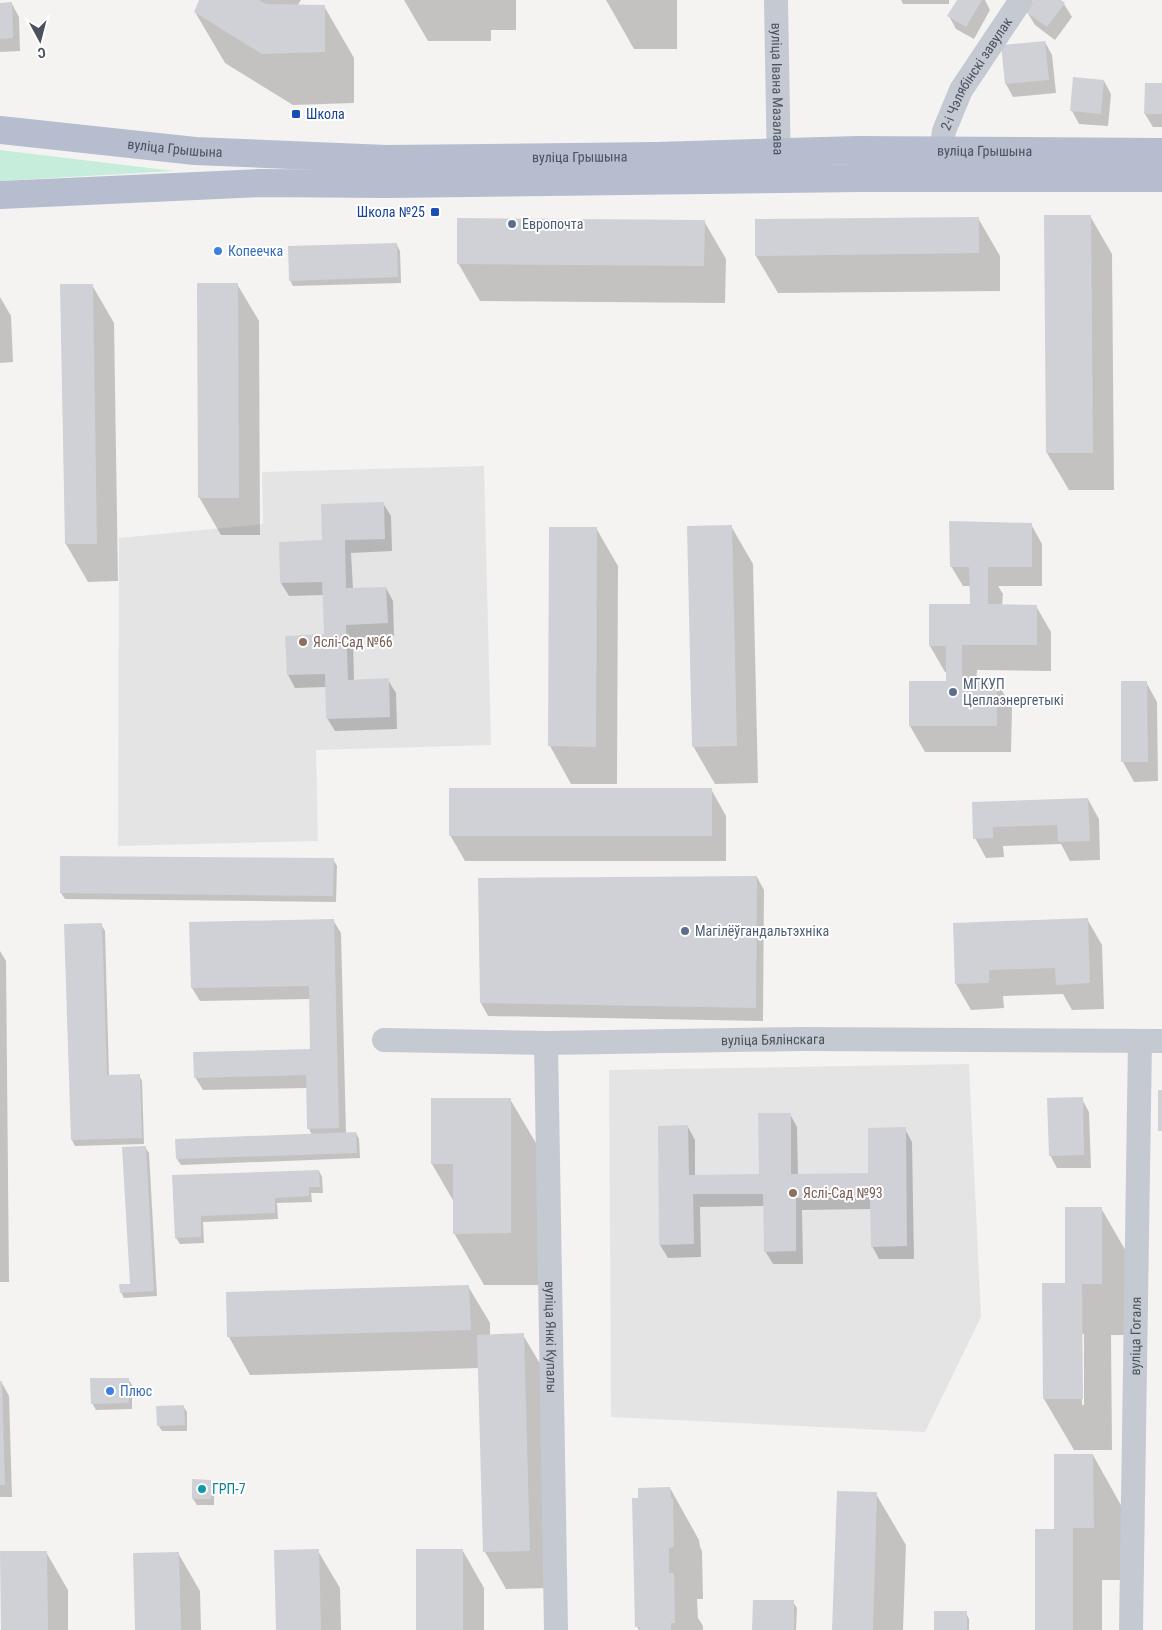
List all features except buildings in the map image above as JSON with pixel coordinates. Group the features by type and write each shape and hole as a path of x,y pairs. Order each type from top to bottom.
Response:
{"main road":[{"name":"вуліца Грышына","path":"0,130 195,151 387,159 656,156 778,165 1162,178"},
{"name":"вуліца Грышына","path":"0,195 260,183 386,184 778,165 858,150 1162,152"}],"street":[{"name":"вуліца Iвана Мазалава","path":"776,0 778,165"},
{"name":"2-і Чэлябінскі завулак","path":"941,151 944,131 961,90 1021,0"},
{"name":"вуліца Бялінскага","path":"384,1040 546,1043 802,1039 1151,1041"},
{"name":"вуліца Гогаля","path":"1131,1630 1151,1041"},
{"name":"вуліца Янкі Купалы","path":"546,1043 556,1630"}],"shaded area":[{"name":"Яслі-Сад №66","path":"484,466 491,745 316,750 318,841 118,846 119,538 263,524 262,472"},
{"name":"Яслі-Сад №93","path":"969,1064 981,1317 925,1432 611,1417 609,1070"}],"green space":[{"path":"0,150 174,171 0,181"}],"place":[{"name":"Школа","path":"296,114"},
{"name":"Школа №25","path":"435,212"},
{"name":"Европочта","path":"512,224"},
{"name":"Копеечка","path":"218,251"},
{"name":"Яслі-Сад №66","path":"303,642"},
{"name":"МГКУП Цеплаэнергетыкі","path":"953,692"},
{"name":"Магілёўгандальтэхніка","path":"685,931"},
{"name":"Яслі-Сад №93","path":"793,1193"},
{"name":"Плюс","path":"110,1391"},
{"name":"ГРП-7","path":"202,1489"}]}
